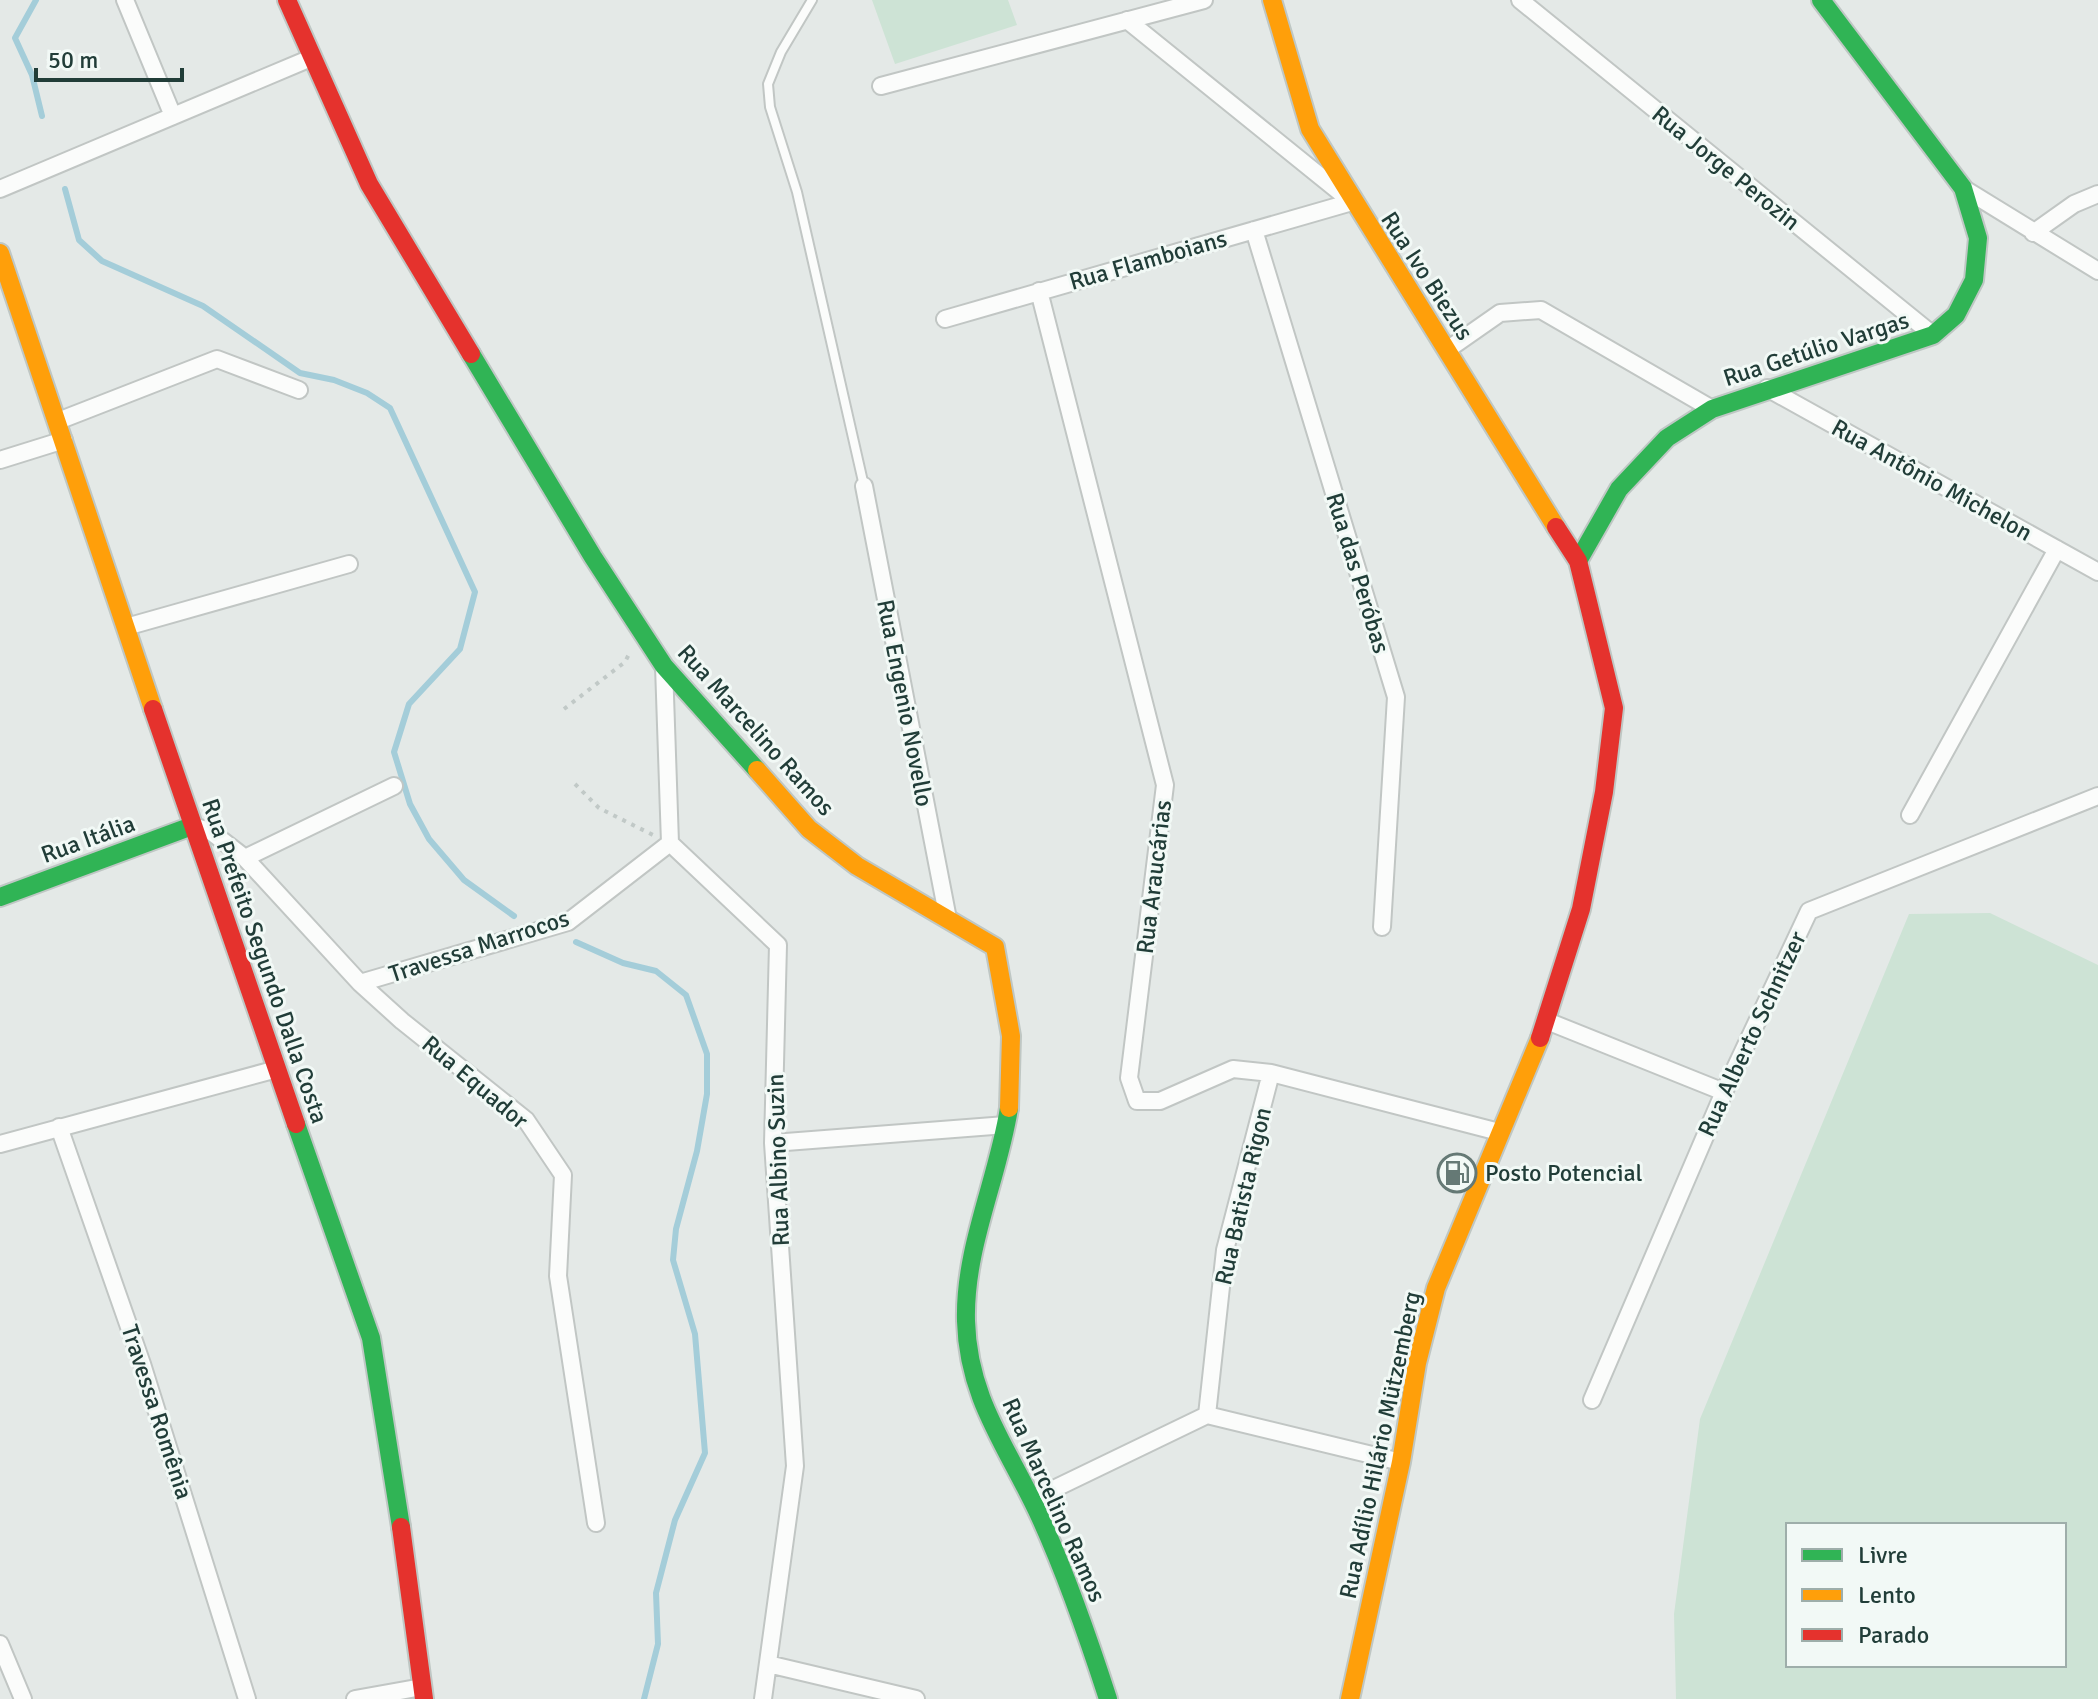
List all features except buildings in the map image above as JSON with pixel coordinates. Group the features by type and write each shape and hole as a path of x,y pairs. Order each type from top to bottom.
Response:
{"main road":[{"name":"Rua Marcelino Ramos","path":"287,0 369,184 593,557 664,666 809,829 857,866 995,947 1008,998 1014,1059 1006,1125 975,1251 966,1319 970,1358 988,1420 1033,1499 1086,1629 1108,1699"},
{"name":"Rua Ivo Biezus","path":"1272,0 1310,129 1352,202 1578,561"},
{"name":"Rua Getúlio Vargas","path":"1578,561 1619,489 1667,438 1712,409 1767,388 1933,335 1956,315 1974,280 1978,238 1963,188 1821,0"},
{"name":"Rua Prefeito Segundo Dalla Costa","path":"0,253 192,826 371,1338 390,1440 423,1693"},
{"name":"Rua Adílio Hilário Mützemberg","path":"1350,1699 1401,1462 1417,1363 1436,1288 1547,1021 1581,909 1604,792 1614,708 1578,561"},
{"name":"Rua Itália","path":"0,897 192,826"}],"street":[{"path":"125,0 173,116"},
{"path":"881,86 1204,0"},
{"name":"Rua Jorge Perozin","path":"1520,0 1933,335"},
{"path":"1127,20 1352,202"},
{"path":"0,189 311,58"},
{"path":"1963,188 2098,271"},
{"path":"2033,233 2074,204 2098,194"},
{"name":"Rua Flamboians","path":"945,319 1352,202"},
{"name":"Rua das Peróbas","path":"1254,230 1396,697 1382,927"},
{"name":"Rua Araucárias","path":"1039,291 1165,785 1129,1078 1137,1101 1160,1101 1233,1069 1271,1073 1499,1132"},
{"path":"1447,350 1500,313 1541,310 1712,409"},
{"path":"58,421 217,359 299,390"},
{"name":"Rua Antônio Michelon","path":"1767,388 2098,572"},
{"path":"0,460 64,440"},
{"name":"Rua Engenio Novello","path":"864,486 948,919"},
{"path":"1910,815 2057,549"},
{"path":"126,627 349,564"},
{"path":"664,666 670,843"},
{"path":"245,858 394,786"},
{"name":"Rua Alberto Schnitzer","path":"1592,1400 1724,1092 1809,911 2098,796"},
{"name":"Rua Equador","path":"192,826 210,831 245,858 360,983 526,1120 563,1175 558,1276 596,1523"},
{"name":"Travessa Marrocos","path":"360,983 568,922 670,843"},
{"name":"Rua Albino Suzin","path":"670,843 778,945 773,1143 795,1466 763,1699"},
{"path":"1547,1021 1724,1092"},
{"path":"0,1144 277,1069"},
{"name":"Rua Batista Rigon","path":"1207,1415 1225,1250 1271,1073"},
{"path":"773,1143 1006,1125"},
{"name":"Travessa Romênia","path":"59,1127 142,1364 247,1699"},
{"path":"1033,1499 1207,1415 1401,1462"},
{"path":"0,1644 23,1699"},
{"path":"768,1664 916,1699"},
{"path":"355,1699 423,1693"}],"lane":[{"path":"812,0 776,63 768,84 770,107 800,207 864,486"}],"path":[{"path":"564,709 625,662 633,647"},
{"path":"575,784 599,808 670,843"}],"green space":[{"path":"872,0 1008,0 1017,25 895,64"},
{"path":"1990,913 2098,965 2098,1699 1676,1699 1674,1614 1700,1419 1909,914"}],"waterway":[{"path":"36,0 15,38 32,75 42,116"},
{"path":"65,189 79,240 102,261 203,306 300,373 334,380 367,393 390,408 475,592 460,649 409,704 394,752 410,804 429,839 464,880 514,916"},
{"path":"576,942 623,963 656,971 686,995 707,1054 707,1094 697,1151 676,1229 673,1260 695,1334 705,1453 675,1520 656,1593 658,1644 644,1699"}],"traffic: fast":[{"path":"1578,561 1619,489 1667,438 1712,409 1933,335 1956,315 1974,280 1978,238 1963,188 1821,0"},
{"path":"471,354 593,557 664,666 757,770"},
{"path":"0,897 192,826"},
{"path":"1009,1108 970,1267 966,1321 968,1349 982,1400 1050,1539 1108,1699"},
{"path":"296,1124 371,1338 401,1527"}],"traffic: slow":[{"path":"1272,0 1310,129 1556,527"},
{"path":"0,253 153,709"},
{"path":"757,770 809,829 857,866 995,947 1011,1036 1009,1108"},
{"path":"1350,1699 1401,1462 1417,1363 1436,1288 1540,1038"}],"traffic: jam":[{"path":"287,0 369,184 471,354"},
{"path":"1540,1038 1581,909 1604,792 1614,708 1578,561 1556,527"},
{"path":"153,709 296,1124"},
{"path":"401,1527 424,1699"}],"place":[{"name":"Posto Potencial","path":"1457,1173"}]}
